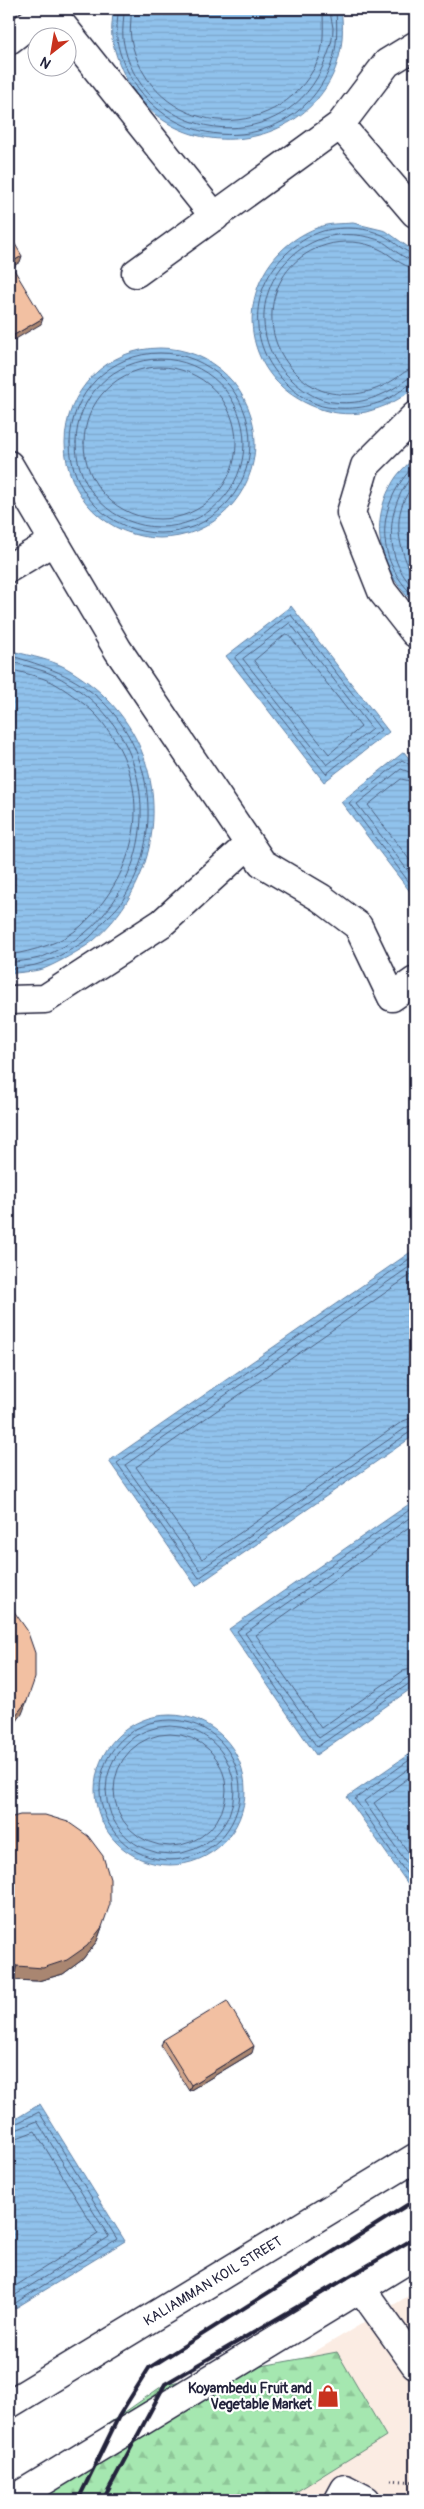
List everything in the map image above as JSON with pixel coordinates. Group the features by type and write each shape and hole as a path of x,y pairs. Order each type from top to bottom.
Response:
{"main road":[{"path":"9,40 49,9 215,217"},
{"path":"136,273 340,126 387,63 415,46"},
{"path":"340,126 415,213"},
{"path":"415,416 365,466 351,513 382,591 415,633"},
{"path":"9,465 118,650 262,863 321,898 358,926 392,997 415,981"},
{"path":"9,568 54,541"},
{"path":"9,1000 45,1000 162,923 250,844"},
{"name":"KALIAMMAN KOIL STREET","path":"9,2404 415,2158"},
{"path":"12,2500 415,2255"},
{"path":"360,2288 415,2364"},
{"path":"339,2500 345,2489 366,2500"}],"shaded area":[{"name":"Koyambedu Fruit and Vegetable Market","path":"415,2292 415,2500 66,2500"}],"green space":[{"name":"Koyambedu Fruit and Vegetable Market","path":"337,2352 386,2436 283,2500 9,2500 9,2493 165,2384"}],"water":[{"path":"113,9 341,9 339,58 319,97 288,123 248,137 206,137 167,122 134,91 113,43"},
{"path":"353,223 386,231 415,252 415,386 399,399 386,405 366,412 345,414 331,412 310,405 283,388 265,366 254,341 252,314 258,287 271,263 291,242 319,227"},
{"path":"151,348 169,348 188,352 205,359 220,369 234,383 244,398 251,415 255,443 251,471 244,488 234,503 220,517 205,527 188,534 169,538 151,538 132,534 115,527 100,517 86,503 76,488 69,471 65,452 65,434 69,415 76,398 86,383 100,369 115,359 132,352"},
{"path":"415,457 415,604 402,591 392,576 381,544 380,528 387,494 396,477"},
{"path":"291,606 389,732 324,782 226,656"},
{"path":"9,650 48,660 65,667 91,684 106,698 128,726 144,756 152,789 153,822 147,855 135,887 117,916 93,941 61,960 43,969 9,974"},
{"path":"404,752 415,766 415,898 341,802"},
{"path":"415,1249 415,1435 196,1586 109,1461"},
{"path":"415,1500 415,1686 316,1755 229,1629"},
{"path":"170,1715 199,1721 223,1737 239,1761 245,1790 239,1819 223,1843 199,1859 170,1865 141,1859 117,1843 101,1819 95,1790 101,1761 117,1737 141,1721"},
{"path":"415,1750 415,1894 347,1797"},
{"path":"40,2104 125,2241 9,2312 9,2123"}],"building":[{"path":"9,234 22,256 10,263 43,318 9,338"},
{"path":"9,1607 27,1630 35,1653 35,1678 27,1701 9,1723"},
{"path":"20,1815 45,1815 68,1822 88,1836 103,1856 110,1879 110,1904 102,1927 87,1946 67,1960 43,1968 17,1966 9,1963 9,1818"},
{"path":"227,2001 254,2046 191,2085 163,2040"},
{"path":"356,2495 365,2499 376,2500 353,2500"}],"railway":[{"path":"78,2500 119,2416 149,2368 415,2200"},
{"path":"103,2500 165,2384 415,2238"}],"place":[{"name":"Koyambedu Fruit and Vegetable Market","path":"328,2396"}]}
